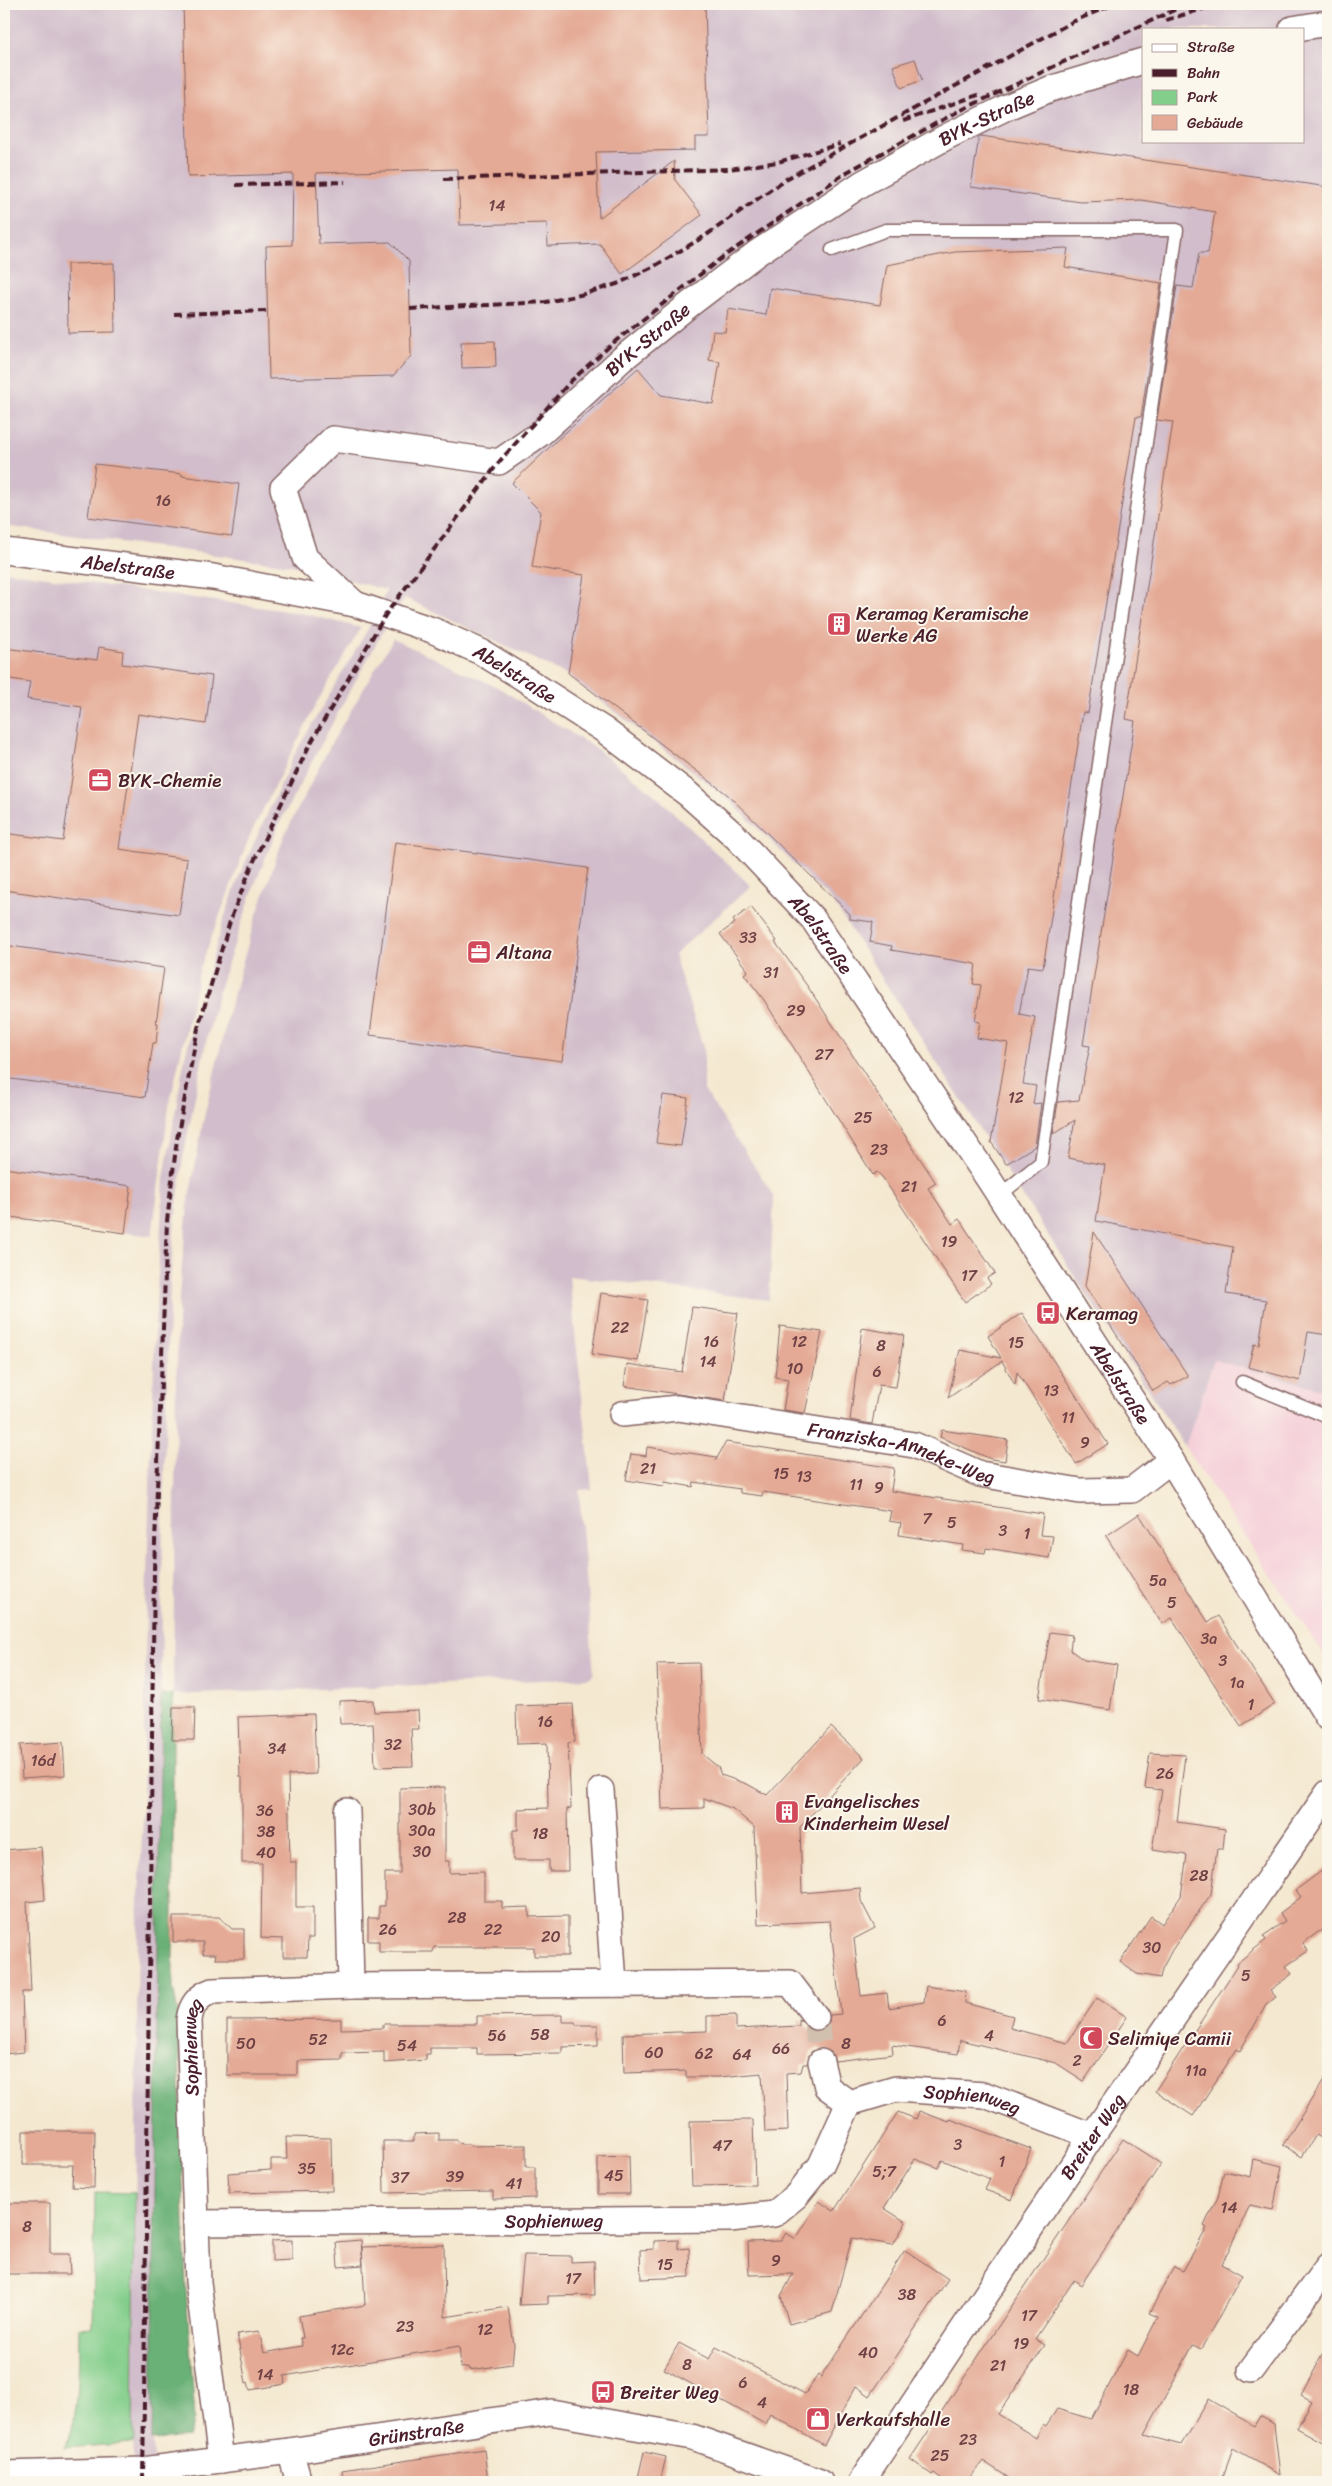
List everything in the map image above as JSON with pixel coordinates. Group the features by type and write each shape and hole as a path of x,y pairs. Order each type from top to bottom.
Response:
{"street":[{"path":"1298,28 1328,23"},
{"name":"BYK-Straße","path":"355,604 306,558 283,488 333,439 499,462 541,433 622,359 697,298 757,253 863,183 946,137 1007,107 1050,90 1142,61"},
{"name":"Abelstraße","path":"4,551 213,577 355,604 451,638 481,652 518,674 604,730 688,794 736,837 813,918 1000,1195 1171,1460 1328,1718"},
{"name":"Franziska-Anneke-Weg","path":"622,1414 678,1408 914,1444 980,1474 1080,1491 1132,1490 1171,1460"},
{"path":"601,1790 614,1984"},
{"name":"Breiter Weg","path":"861,2482 1092,2136 1328,1793"},
{"path":"347,1811 351,1986"},
{"name":"Sophienweg","path":"221,2460 200,2302 196,2223 189,2020 191,2009 203,1994 212,1990 351,1986 790,1982 816,2017"},
{"path":"822,2062 827,2087 849,2103"},
{"name":"Sophienweg","path":"196,2223 730,2219 774,2214 796,2196 821,2165 849,2103 896,2089 985,2095 1092,2136"},
{"path":"1251,2370 1328,2266"},
{"name":"Grünstraße","path":"4,2474 143,2470 290,2451 551,2412 692,2437 820,2482"},
{"path":"290,2451 299,2482"}],"lane":[{"path":"832,250 886,230 1177,230 1041,1162 1000,1195"},
{"path":"1242,1382 1328,1417"}],"shaded area":[{"path":"4,4 1328,4 1328,1391 1214,1360 1185,1447 833,902 726,797 566,674 405,598 382,633 279,824 255,884 220,986 205,1046 183,1158 170,1282 163,1507 153,2482 133,2482 138,1915 143,1818 146,1603 156,1305 164,1178 185,1056 222,924 240,874 294,755 368,629 387,590 291,565 4,526"},
{"path":"4,571 306,614 361,628 317,702 250,835 200,968 169,1106 152,1236 4,1216"},
{"path":"393,639 499,688 598,750 656,796 751,886 674,955 704,1050 704,1090 774,1196 769,1300 569,1276 592,1489 579,1490 594,1674 589,1678 173,1695 176,1385 179,1296 188,1205 203,1122 230,1006 254,923 284,836 331,744"},
{"path":"1214,1360 1328,1391 1328,1661 1185,1447"}],"green space":[{"path":"161,1695 173,1695 173,1987 178,2013 186,2290 195,2419 188,2437 152,2440"},
{"path":"95,2192 135,2193 133,2443 64,2448 69,2437 76,2407 79,2328 93,2327"}],"building":[{"path":"183,4 705,4 709,137 695,137 695,150 596,152 599,218 674,161 675,180 702,215 622,274 600,244 548,246 547,223 460,225 458,169 316,173 319,244 390,242 409,261 411,356 393,376 269,379 266,246 292,245 293,174 188,177"},
{"path":"915,59 922,80 901,88 893,66"},
{"path":"979,137 1328,187 1328,1335 1308,1332 1300,1381 1248,1367 1254,1344 1259,1345 1266,1300 1226,1294 1233,1247 1096,1221 1105,1165 1068,1158 1075,1120 1053,1134 1058,1102 1079,1100 1090,1046 1083,1045 1135,721 1126,719 1173,422 1157,420 1177,286 1193,288 1199,253 1208,253 1215,212 1141,200 1081,202 971,187"},
{"name":"Keramag Keramische Werke AG","path":"1068,248 1065,267 1161,283 1141,417 1136,417 1088,713 1083,712 1043,968 1028,966 1019,1014 1035,1017 1023,1084 1036,1086 1033,1104 1041,1103 1035,1146 1006,1164 991,1142 1008,1043 977,1038 980,1022 975,1021 981,985 973,984 976,964 891,950 892,946 870,942 873,922 850,919 850,914 728,795 568,673 584,575 532,567 541,512 512,483 638,368 661,395 713,404 720,362 709,360 713,331 725,332 728,309 766,315 770,288 880,305 887,265 955,252"},
{"path":"114,263 115,332 68,333 67,264"},
{"path":"495,341 496,367 462,368 461,342"},
{"path":"95,464 182,474 182,476 239,484 232,536 88,517"},
{"name":"BYK-Chemie","path":"99,647 123,651 122,664 212,676 206,724 138,714 119,849 187,859 179,915 4,890 4,833 63,841 82,707 27,699 30,682 4,678 4,648 97,660"},
{"name":"Altana","path":"395,842 588,868 562,1061 370,1035"},
{"path":"751,907 808,987 936,1183 928,1188 952,1224 959,1219 995,1273 987,1278 991,1284 965,1302 883,1178 877,1172 873,1175 764,1000 744,974 748,971 720,934 735,923 733,920"},
{"path":"4,945 164,968 156,1023 158,1023 156,1043 153,1043 145,1097 4,1078"},
{"path":"663,1095 688,1098 681,1146 656,1143"},
{"path":"4,1168 131,1186 125,1233 4,1216"},
{"path":"1094,1232 1188,1376 1171,1385 1168,1382 1153,1391 1085,1286"},
{"path":"601,1293 648,1300 638,1361 592,1354"},
{"path":"692,1307 738,1313 725,1401 624,1386 627,1364 682,1372"},
{"path":"1022,1313 1108,1444 1076,1464 1017,1372 1015,1385 1002,1361 948,1398 960,1350 1001,1358 988,1336"},
{"path":"780,1326 822,1332 805,1413 783,1410 788,1379 775,1377"},
{"path":"862,1328 904,1335 896,1387 879,1385 872,1424 850,1420"},
{"path":"942,1430 1008,1440 1005,1461 991,1459 940,1437"},
{"path":"726,1442 894,1468 891,1491 1043,1514 1040,1535 1053,1536 1049,1558 986,1548 985,1553 962,1550 963,1545 899,1535 901,1523 889,1521 891,1511 763,1492 762,1496 740,1493 740,1489 694,1482 693,1487 665,1482 664,1486 626,1480 631,1454 646,1456 647,1447 717,1457 716,1460"},
{"path":"1139,1514 1208,1622 1218,1616 1275,1704 1241,1726 1172,1618 1162,1624 1106,1536"},
{"path":"1050,1632 1072,1635 1070,1650 1084,1660 1117,1665 1110,1710 1039,1699"},
{"path":"699,1663 702,1754 718,1767 721,1775 747,1784 767,1795 831,1727 864,1758 800,1827 802,1893 860,1888 861,1901 875,1928 854,1939 861,1996 887,1993 889,2008 924,2002 926,1986 966,1992 965,2003 1013,2016 1010,2028 1067,2043 1097,1998 1127,2017 1084,2081 1056,2063 960,2040 958,2054 892,2045 893,2054 835,2061 831,2052 818,2048 811,2052 807,2064 803,2064 801,2072 786,2073 788,2131 765,2132 762,2073 719,2077 686,2077 686,2071 624,2073 623,2034 707,2031 707,2016 736,2015 736,2029 799,2026 799,2019 810,2030 817,2031 825,2028 829,2022 830,2015 841,2014 830,1921 758,1924 754,1827 733,1809 704,1798 704,1808 662,1809 657,1664"},
{"path":"373,1700 374,1712 418,1710 419,1729 411,1729 413,1766 375,1767 373,1723 340,1724 339,1701"},
{"path":"573,1704 575,1742 568,1743 571,1808 567,1809 568,1871 549,1871 549,1860 513,1860 513,1830 518,1830 518,1809 548,1808 547,1743 517,1744 516,1706"},
{"path":"173,1707 195,1707 194,1740 172,1740"},
{"path":"314,1714 316,1774 288,1775 290,1862 296,1862 296,1907 313,1907 313,1938 308,1938 307,1957 283,1957 283,1939 261,1938 262,1863 242,1863 242,1777 240,1777 238,1717"},
{"path":"63,1742 65,1775 22,1778 20,1745"},
{"path":"1150,1753 1185,1755 1177,1822 1225,1829 1223,1849 1217,1849 1211,1894 1172,1950 1162,1969 1160,1978 1137,1974 1120,1962 1151,1916 1162,1924 1181,1896 1187,1855 1152,1850 1162,1790 1145,1788"},
{"path":"445,1787 445,1861 449,1861 449,1873 484,1872 484,1901 502,1901 502,1908 529,1907 529,1917 568,1916 568,1956 534,1956 534,1947 434,1947 433,1952 379,1952 379,1941 368,1941 368,1918 379,1918 379,1906 385,1906 385,1873 400,1873 400,1788"},
{"path":"41,1847 45,1900 27,1902 31,1992 22,1992 24,2052 4,2054 4,1850"},
{"path":"1328,1866 1328,1925 1303,1943 1308,1951 1286,1966 1292,1974 1270,1990 1276,1997 1266,2005 1240,2051 1237,2049 1193,2116 1155,2091 1238,1965 1237,1963 1266,1940 1263,1936 1285,1921 1280,1913 1301,1897 1296,1890"},
{"path":"173,1917 219,1917 232,1929 244,1929 244,1959 215,1959 216,1954 203,1954 203,1942 173,1942"},
{"path":"562,2015 562,2022 575,2022 576,2025 598,2025 598,2046 562,2047 562,2053 477,2054 477,2048 430,2048 430,2054 426,2054 426,2060 384,2063 384,2052 342,2053 342,2060 298,2061 298,2075 227,2075 227,2020 341,2019 341,2029 383,2028 383,2024 477,2024 477,2016"},
{"path":"1328,2073 1328,2142 1316,2135 1302,2157 1283,2145"},
{"path":"919,2111 949,2122 950,2119 1031,2149 1012,2200 985,2190 990,2179 942,2160 939,2168 915,2159 884,2208 906,2222 893,2245 852,2238 832,2312 789,2324 781,2296 793,2274 749,2275 748,2242 781,2241 786,2233 796,2239 819,2201 834,2211 898,2112 916,2119"},
{"path":"753,2120 755,2185 692,2186 690,2121"},
{"path":"23,2131 95,2131 94,2188 72,2187 73,2165 23,2165"},
{"path":"439,2133 439,2140 456,2140 461,2144 470,2144 470,2146 526,2145 526,2167 535,2167 535,2198 493,2199 493,2191 384,2193 383,2141 414,2141 414,2134"},
{"path":"286,2137 331,2138 332,2191 229,2193 228,2173 271,2170 271,2159 287,2159"},
{"path":"1123,2139 1161,2164 1081,2285 1074,2280 1035,2339 1045,2345 998,2414 1036,2438 1043,2424 1046,2426 1057,2409 1091,2419 1128,2350 1138,2356 1158,2317 1149,2313 1174,2267 1183,2271 1207,2228 1204,2226 1218,2197 1224,2171 1251,2177 1254,2159 1282,2166 1273,2210 1250,2205 1222,2264 1242,2275 1201,2349 1193,2345 1144,2435 1181,2445 1208,2399 1254,2426 1260,2416 1274,2424 1280,2475 1233,2449 1221,2482 1015,2482 983,2461 967,2482 946,2482 934,2473 932,2475 910,2459"},
{"path":"629,2156 630,2194 598,2194 598,2157"},
{"path":"4,2203 50,2203 50,2254 69,2254 70,2274 4,2274"},
{"path":"292,2240 292,2260 272,2261 272,2241"},
{"path":"361,2240 363,2265 338,2267 336,2242"},
{"path":"678,2240 678,2249 689,2248 690,2277 641,2279 640,2250 654,2249 654,2241"},
{"path":"444,2245 445,2317 508,2307 514,2345 512,2364 470,2370 469,2367 461,2368 459,2346 284,2376 285,2384 250,2390 248,2382 246,2383 237,2334 259,2331 264,2353 302,2346 300,2338 303,2338 299,2316 365,2305 362,2247"},
{"path":"905,2250 948,2279 870,2396 856,2386 824,2445 770,2414 765,2424 664,2369 679,2343 709,2359 716,2347 805,2394 818,2375 821,2377"},
{"path":"524,2255 571,2256 571,2262 594,2261 595,2295 548,2296 548,2304 519,2305"},
{"path":"1328,2345 1328,2445 1297,2428 1312,2401 1301,2395"},
{"path":"484,2449 488,2482 343,2482 342,2470"},
{"path":"644,2452 666,2457 660,2482 637,2482"}],"tunnel":[{"path":"816,2017 821,2062"}],"railway":[{"path":"410,309 546,302 580,295 617,284 653,267 705,236 786,179 1072,22 1114,4"},
{"path":"143,2482 154,1570 167,1221 177,1139 198,1028 231,918 252,865 309,746 386,614 499,462 571,381 613,343 720,259 847,172 957,112 1187,4"},
{"path":"1166,20 1219,4"},
{"path":"903,121 981,94"},
{"path":"444,179 729,169 778,162 840,144"},
{"path":"236,185 345,182"},
{"path":"174,314 267,311"}],"place":[{"name":"Keramag Keramische Werke AG","path":"839,624"},
{"name":"BYK-Chemie","path":"100,780"},
{"name":"Altana","path":"479,952"},
{"name":"Keramag","path":"1048,1313"},
{"name":"Evangelisches Kinderheim Wesel","path":"787,1812"},
{"name":"Selimiye Camii","path":"1091,2038"},
{"name":"Breiter Weg","path":"603,2392"},
{"name":"Verkaufshalle","path":"818,2419"}]}
